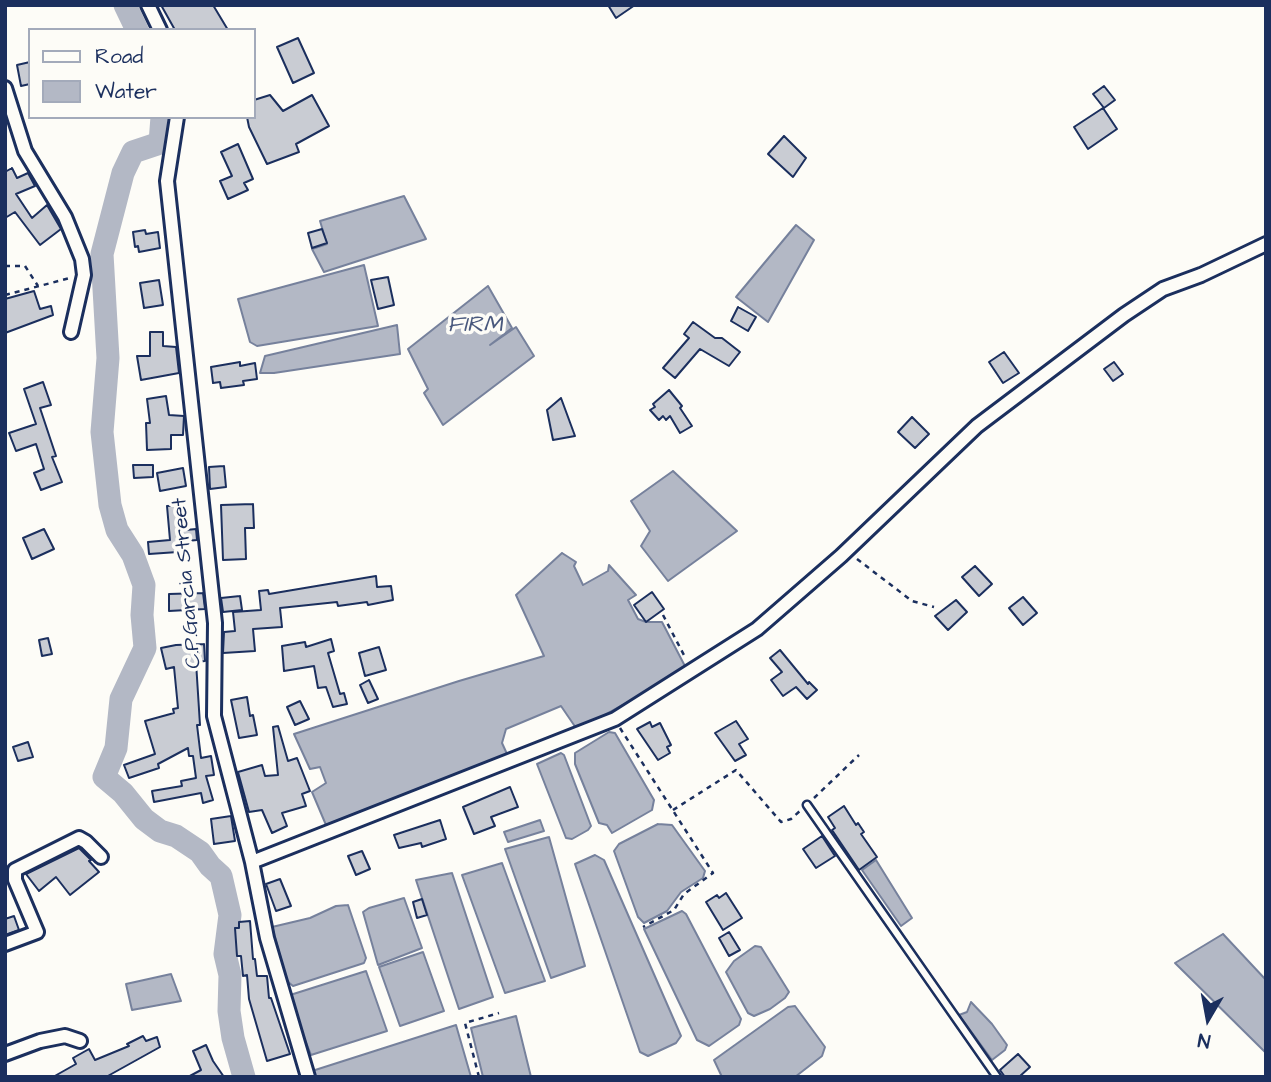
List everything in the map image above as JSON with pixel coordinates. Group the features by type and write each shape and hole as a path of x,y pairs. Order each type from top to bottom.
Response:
{"street":[{"path":"148,5 159,28"},
{"path":"5,88 25,151 65,217 82,259 84,275 71,332"},
{"name":"C.P.Garcia Street","path":"177,119 167,181 215,623 214,716 252,862 267,938 308,1077"},
{"path":"252,862 615,719 757,629 846,551 977,426 1124,315 1163,289 1201,275 1266,244"},
{"path":"5,944 37,932 15,880 15,870 79,838 101,857"},
{"path":"5,1054 40,1041 65,1036 80,1041"}],"lane":[{"path":"807,805 997,1077"}],"path":[{"path":"5,266 25,266 38,286"},
{"path":"5,295 84,275"},
{"path":"846,551 912,601 934,607"},
{"path":"663,615 692,671"},
{"path":"615,719 713,873 684,894 674,910 643,927"},
{"path":"673,810 736,770 781,822 791,819 859,755"},
{"path":"479,1077 466,1023 499,1013"}],"water":[{"path":"404,196 426,239 324,272 312,249 327,244 320,221"},
{"path":"796,225 814,240 768,322 736,297"},
{"path":"364,265 378,326 257,346 250,342 238,299"},
{"name":"FIRM","path":"488,286 512,328 490,345 516,327 534,356 443,425 424,393 428,389 408,349"},
{"path":"397,325 400,354 260,373 265,356"},
{"path":"673,471 737,531 668,581 641,546 650,531 631,501"},
{"path":"562,553 576,562 574,566 583,585 608,571 609,565 636,595 628,600 638,619 662,622 687,670 576,728 561,706 506,729 502,743 507,754 326,825 312,792 326,783 320,767 310,769 294,734 544,656 516,595"},
{"path":"609,732 615,733 654,800 652,810 612,833 607,825 599,823 575,764 575,753"},
{"path":"561,753 591,826 572,839 566,838 537,764"},
{"path":"540,820 544,831 508,842 504,832"},
{"path":"658,824 672,825 705,871 703,878 681,892 667,911 644,923 638,917 614,851 619,844"},
{"path":"549,837 585,966 551,978 505,849"},
{"path":"595,855 604,860 681,1036 676,1043 648,1056 640,1052 575,864"},
{"path":"876,860 912,918 901,926 862,870"},
{"path":"502,863 545,981 505,993 462,875"},
{"path":"452,873 493,997 459,1009 416,880"},
{"path":"404,898 422,948 378,965 363,912"},
{"path":"348,905 366,958 364,963 293,986 287,981 272,927 310,918 336,906"},
{"path":"682,911 741,1019 739,1025 709,1046 697,1040 644,929"},
{"path":"1223,934 1266,980 1266,1053 1175,963"},
{"path":"755,946 761,947 789,992 770,1009 754,1016 748,1013 726,972 734,961"},
{"path":"423,952 444,1011 400,1026 379,967"},
{"path":"366,971 387,1031 311,1055 287,996"},
{"path":"171,974 181,1001 132,1010 126,984"},
{"path":"971,1002 1007,1045 1005,1050 992,1060 959,1015 967,1012"},
{"path":"795,1006 825,1047 822,1056 795,1077 722,1077 714,1060 788,1007"},
{"path":"516,1016 531,1077 483,1077 471,1028"},
{"path":"456,1025 471,1077 314,1077 312,1071"}],"building":[{"path":"161,5 213,5 227,28 174,28"},
{"path":"608,5 635,5 616,18"},
{"path":"298,38 314,73 293,83 277,47"},
{"path":"28,62 28,84 21,86 17,65"},
{"path":"1104,86 1115,100 1104,108 1093,94"},
{"path":"270,95 283,111 312,95 329,126 296,144 299,152 267,164 247,119 256,119 256,99"},
{"path":"1103,108 1117,129 1088,149 1074,127"},
{"path":"784,136 806,158 793,177 768,154"},
{"path":"238,144 253,179 244,183 248,190 228,199 220,181 232,176 221,152"},
{"path":"12,168 17,178 28,173 35,186 16,194 32,218 47,205 61,229 40,245 15,212 5,218 5,172"},
{"path":"322,229 327,243 312,248 308,233"},
{"path":"145,230 146,234 158,232 160,248 139,252 138,246 135,247 133,232"},
{"path":"388,277 394,305 378,309 371,280"},
{"path":"159,280 163,305 144,308 140,283"},
{"path":"34,291 40,309 51,306 53,315 5,333 5,299"},
{"path":"738,307 756,317 748,331 731,321"},
{"path":"693,322 715,338 722,338 740,352 729,366 700,349 675,378 663,368 689,338 684,334"},
{"path":"150,332 163,332 163,346 176,347 179,373 141,380 137,356 150,356"},
{"path":"1004,352 1019,373 1003,383 989,362"},
{"path":"240,362 240,366 255,363 257,379 243,381 244,385 221,388 220,382 213,383 211,367"},
{"path":"1114,362 1123,374 1113,381 1104,369"},
{"path":"43,382 51,405 40,408 56,456 52,457 62,482 41,490 34,473 44,469 36,444 16,451 9,433 36,424 24,389"},
{"path":"669,390 682,406 680,408 692,426 680,433 670,416 666,420 663,416 659,420 650,410"},
{"path":"166,396 169,415 184,416 183,435 171,435 171,449 147,450 146,423 150,423 147,399"},
{"path":"561,398 575,436 553,440 547,410"},
{"path":"912,417 929,434 915,448 898,432"},
{"path":"133,465 153,465 153,477 134,478"},
{"path":"224,466 226,487 210,489 209,467"},
{"path":"183,468 186,486 160,491 157,473"},
{"path":"253,504 254,528 245,528 246,559 223,560 221,505"},
{"path":"184,505 186,530 196,529 197,540 177,542 178,552 149,554 148,542 170,540 167,506"},
{"path":"44,529 54,549 32,559 23,538"},
{"path":"975,566 992,584 979,596 962,577"},
{"path":"376,576 377,587 391,586 393,600 368,605 367,602 338,606 337,602 280,608 282,627 253,629 255,651 223,653 224,632 235,631 233,612 261,610 259,591 268,590 269,594"},
{"path":"652,592 664,609 646,622 634,605"},
{"path":"203,593 205,609 169,611 169,594"},
{"path":"240,596 242,610 223,612 221,598"},
{"path":"1023,597 1037,613 1023,625 1009,608"},
{"path":"956,600 967,612 948,630 935,616"},
{"path":"48,638 52,654 42,656 39,640"},
{"path":"331,639 334,651 328,653 340,694 344,693 347,704 333,707 326,687 318,688 314,666 284,671 282,646 305,642 306,647"},
{"path":"204,644 205,661 196,662 200,725 197,725 201,758 211,756 214,775 206,776 213,800 203,803 201,793 154,802 152,791 182,786 181,781 196,778 193,756 189,756 188,748 158,764 159,768 129,778 124,765 155,754 145,721 174,713 173,709 178,708 174,667 166,669 161,648"},
{"path":"379,647 386,670 365,676 359,653"},
{"path":"780,650 808,684 809,682 817,690 807,699 796,687 783,696 771,680 782,672 770,658"},
{"path":"369,680 378,699 368,703 360,685"},
{"path":"247,697 257,735 239,738 231,700"},
{"path":"300,701 309,719 295,725 287,707"},
{"path":"736,721 748,739 739,744 746,755 735,761 715,733"},
{"path":"650,722 652,727 660,723 671,745 667,747 670,753 658,760 637,729"},
{"path":"278,726 288,761 297,758 310,791 302,794 306,806 282,813 287,826 272,833 262,810 249,812 238,772 262,765 265,776 278,775 273,727"},
{"path":"28,742 33,757 18,761 13,747"},
{"path":"510,787 518,807 491,817 495,826 474,834 463,807"},
{"path":"844,806 864,832 861,834 877,857 859,870 832,830 835,828 828,817"},
{"path":"231,816 235,841 214,844 211,819"},
{"path":"440,820 446,839 422,847 421,843 399,848 394,835"},
{"path":"822,836 835,856 816,868 803,849"},
{"path":"79,848 99,872 70,895 56,877 39,891 26,874"},
{"path":"362,851 370,869 356,875 348,856"},
{"path":"280,879 291,906 276,911 266,884"},
{"path":"726,893 742,918 723,930 706,902"},
{"path":"422,899 427,915 417,918 413,902"},
{"path":"14,916 19,930 5,935 5,919"},
{"path":"250,921 257,976 267,976 269,998 290,1054 267,1061 249,999 247,975 243,976 241,956 237,956 235,928 239,928 239,922"},
{"path":"729,932 740,950 729,956 719,938"},
{"path":"143,1036 146,1041 157,1037 160,1047 106,1077 53,1077 76,1064 73,1058 89,1049 95,1060 129,1046 127,1044"},
{"path":"206,1045 224,1077 188,1077 201,1070 193,1051"},
{"path":"1018,1054 1030,1067 1019,1077 1005,1077 1000,1070"}],"waterway":[{"path":"125,5 136,28"},
{"path":"162,119 160,143 133,152 123,173 102,254 108,358 102,432 110,505 117,530 133,555 144,585 142,615 145,648 121,699 116,748 104,777 123,793 144,819 160,831 176,836 200,852 221,876 230,915 225,954 230,975 229,1011 244,1077"}]}
